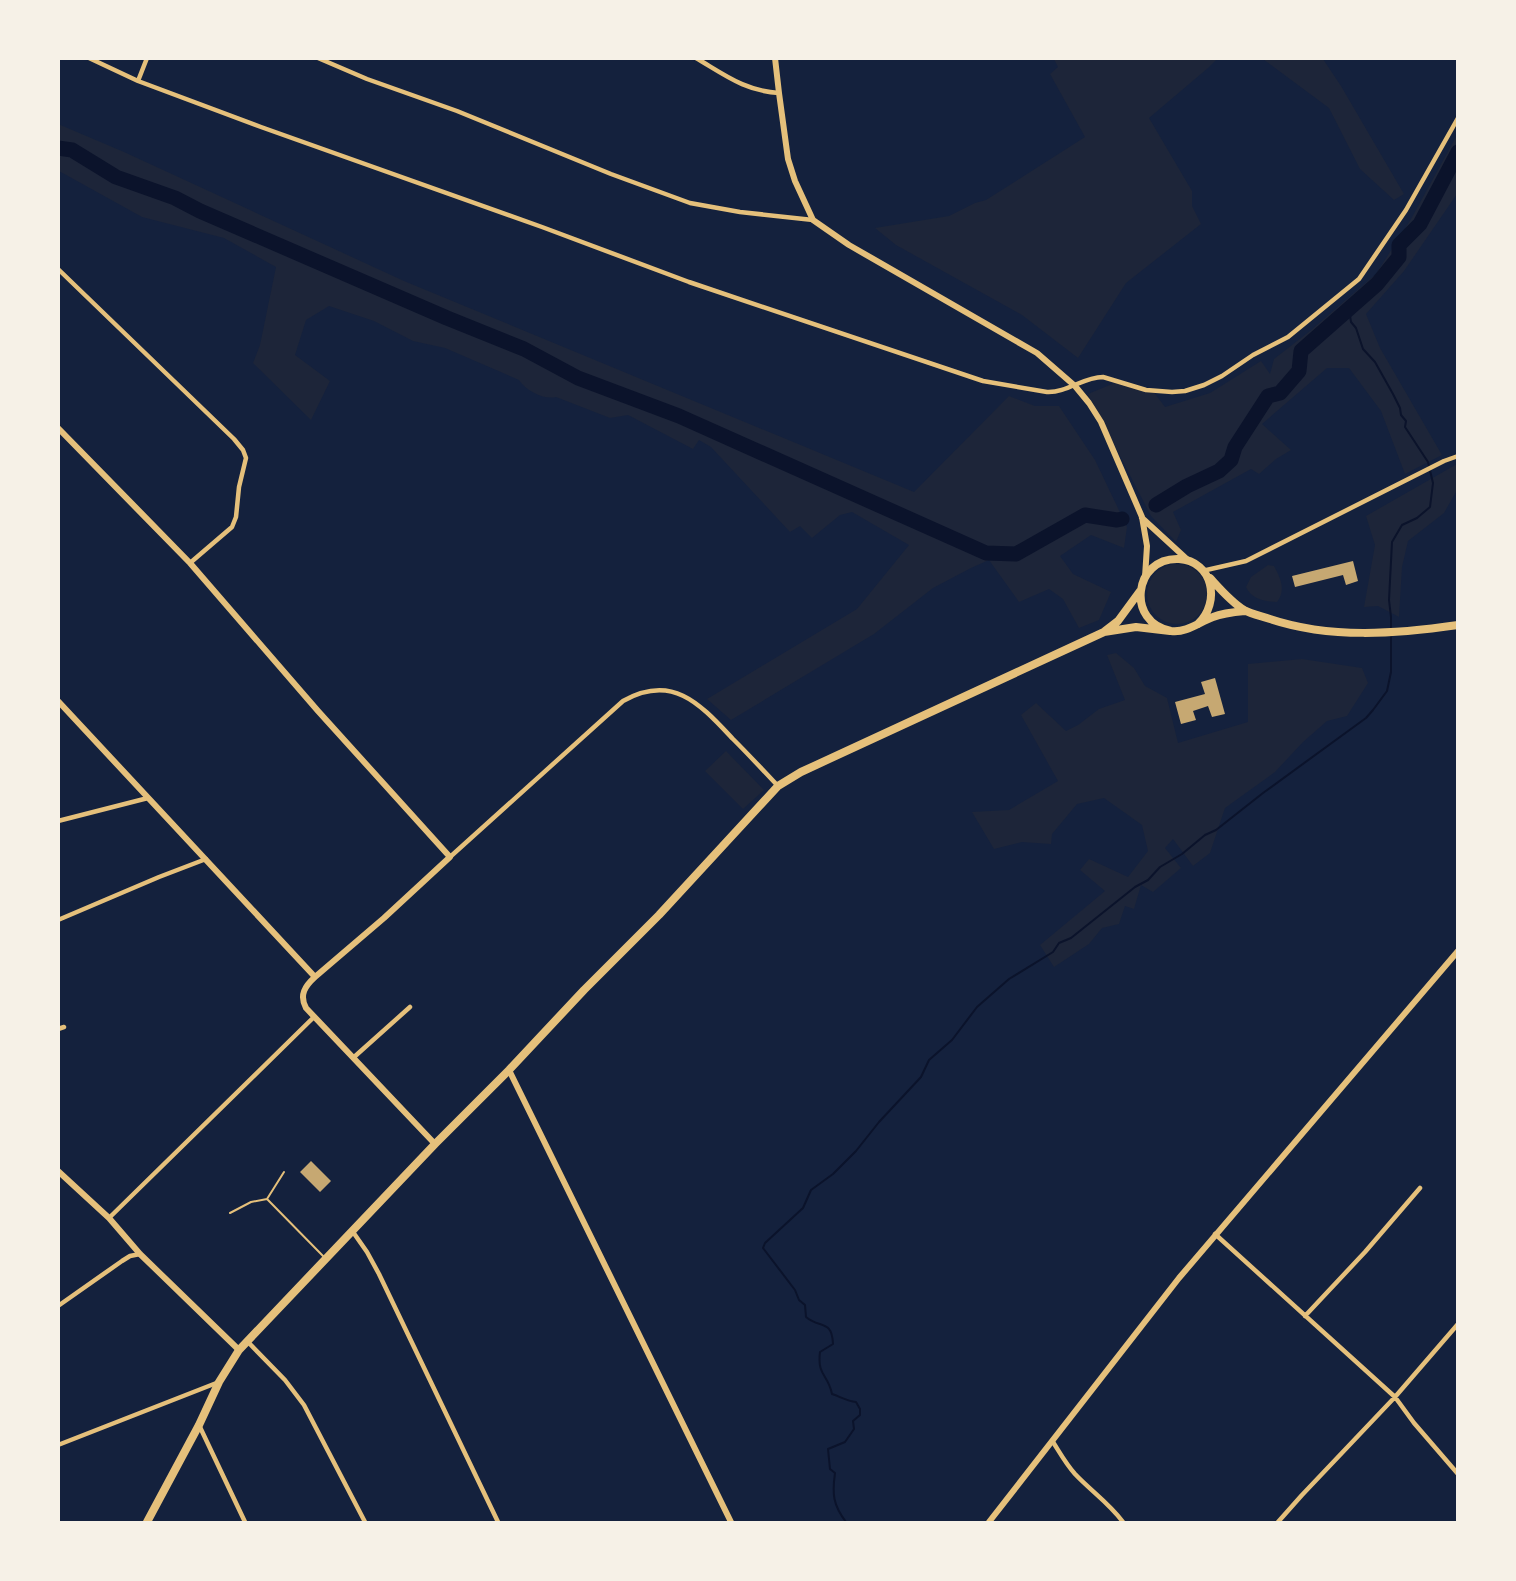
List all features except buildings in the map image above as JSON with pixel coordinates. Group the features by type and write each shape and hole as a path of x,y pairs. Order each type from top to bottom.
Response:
{"main road":[{"path":"1170,631 1155,624 1145,613 1140,598 1149,571 1161,562 1176,559 1190,562 1203,571 1245,611 1310,629 1374,633 1458,625"},
{"path":"1198,624 1208,612 1212,598 1210,584 1203,571"},
{"path":"147,1522 199,1425 219,1382 239,1350 435,1144 659,915 778,786 801,772 1104,632 1118,621 1141,590"},
{"path":"1104,632 1136,627 1170,631 1185,630 1215,616 1245,611"}],"street":[{"path":"89,58 138,81 689,282 982,381 1047,392 1054,392 1103,377 1146,390 1185,391 1222,376 1253,355 1288,337 1359,279 1400,220 1458,118"},
{"path":"138,81 147,58"},
{"path":"318,58 690,203 732,211 813,220 849,245 1037,353 1075,386 1101,422 1142,518 1147,546 1145,578"},
{"path":"696,58 748,87 763,92 778,93"},
{"path":"775,58 788,159 813,220"},
{"path":"58,269 234,439 246,455 239,487 236,517 232,527 190,563"},
{"path":"58,428 190,563 318,711 450,857"},
{"path":"1203,571 1246,561 1458,456"},
{"path":"1142,518 1190,562"},
{"path":"435,1144 306,1008 302,1000 305,988 315,977 384,918 623,701 632,696 652,690 683,694 705,709 778,786"},
{"path":"58,701 315,977"},
{"path":"58,821 148,798"},
{"path":"58,920 206,859"},
{"path":"989,1522 1215,1234 1458,951"},
{"path":"353,1058 410,1007"},
{"path":"109,1218 314,1017"},
{"path":"509,1070 731,1522"},
{"path":"58,1171 109,1218 140,1254 239,1350"},
{"path":"1305,1316 1365,1252 1420,1188"},
{"path":"353,1232 379,1274 498,1522"},
{"path":"1215,1234 1395,1397 1458,1474"},
{"path":"58,1306 122,1261 140,1254"},
{"path":"1278,1522 1395,1397 1458,1324"},
{"path":"247,1341 285,1380 304,1405 365,1522"},
{"path":"58,1445 219,1382"},
{"path":"199,1425 245,1522"},
{"path":"1053,1442 1062,1458 1123,1522"}],"lane":[{"path":"230,1213 250,1202 267,1199 284,1172"},
{"path":"267,1199 326,1259"}],"shaded area":[{"path":"1054,59 1217,59 1149,118 1192,191 1192,206 1201,224 1126,283 1078,358 1022,315 896,245 875,228 949,216 986,200 1085,137 1050,74 1058,67"},
{"path":"1263,59 1323,59 1404,194 1394,200 1360,169 1329,108"},
{"path":"58,124 404,281 914,492 1009,396 1035,406 1059,406 1095,460 1127,527 1124,548 1091,535 1060,556 1073,574 1111,592 1099,620 1079,628 1063,599 1049,589 1019,602 989,560 933,588 874,634 731,720 707,699 857,609 909,545 852,512 840,515 812,538 800,526 790,532 711,447 699,440 693,449 628,415 610,418 556,397 541,396 526,388 519,380 445,348 413,341 374,321 329,306 306,320 295,355 330,381 311,420 253,363 260,345 276,267 224,238 142,217 59,171"},
{"path":"1457,135 1457,194 1404,271 1366,314 1380,348 1442,455 1405,474 1381,411 1349,368 1327,368 1262,424 1291,450 1259,474 1251,469 1173,512 1181,530 1176,542 1151,516 1088,394 1117,382 1153,391 1165,407 1210,393 1261,361 1270,374 1274,359 1376,274 1411,219"},
{"path":"1457,464 1457,490 1444,513 1408,541 1402,567 1399,617 1378,606 1364,607 1375,545 1366,516"},
{"path":"1171,564 1183,564 1199,572 1205,582 1207,594 1205,606 1199,616 1183,624 1171,624 1155,616 1147,600 1147,588 1155,572"},
{"path":"1268,565 1274,566 1282,584 1280,598 1277,602 1255,597 1246,587 1251,577"},
{"path":"1116,653 1134,668 1145,686 1167,698 1178,743 1248,722 1248,664 1302,659 1362,668 1368,683 1347,716 1327,721 1303,742 1275,772 1225,808 1210,853 1193,866 1173,839 1165,848 1181,868 1153,892 1141,885 1134,909 1125,906 1119,924 1102,928 1089,944 1054,967 1040,945 1105,891 1080,870 1089,859 1128,877 1148,851 1142,825 1104,798 1077,804 1052,834 1051,844 1022,842 994,849 972,812 1009,810 1058,781 1021,715 1036,703 1066,731 1099,709 1125,700 1107,655"},
{"path":"726,751 764,790 743,809 705,771"}],"waterway":[{"path":"58,148 72,150 116,177 175,198 200,211 447,318 524,349 578,378 679,416 986,553 1016,554 1085,515 1122,519"},
{"path":"1159,503 1156,505 1187,486 1219,471 1231,460 1235,447 1268,396 1280,393 1299,371 1301,351 1377,284 1399,257 1399,245 1420,224 1458,152"},
{"path":"846,1522 834,1499 835,1473 830,1469 828,1449 845,1442 854,1429 853,1421 860,1415 860,1409 856,1402 832,1394 821,1371 819,1360 820,1352 833,1344 830,1331 806,1317 805,1305 799,1300 795,1290 763,1248 765,1243 803,1208 811,1190 833,1174 856,1151 879,1122 921,1077 929,1060 952,1040 977,1007 1009,979 1053,952 1059,943 1071,938 1135,887 1148,880 1160,867 1182,854 1205,835 1216,830 1366,718 1387,691 1391,672 1389,600 1392,542 1402,525 1417,518 1430,507 1433,483 1428,462 1405,427 1406,421 1401,415 1393,394 1375,362 1363,349 1356,328 1351,322 1349,309"}]}
